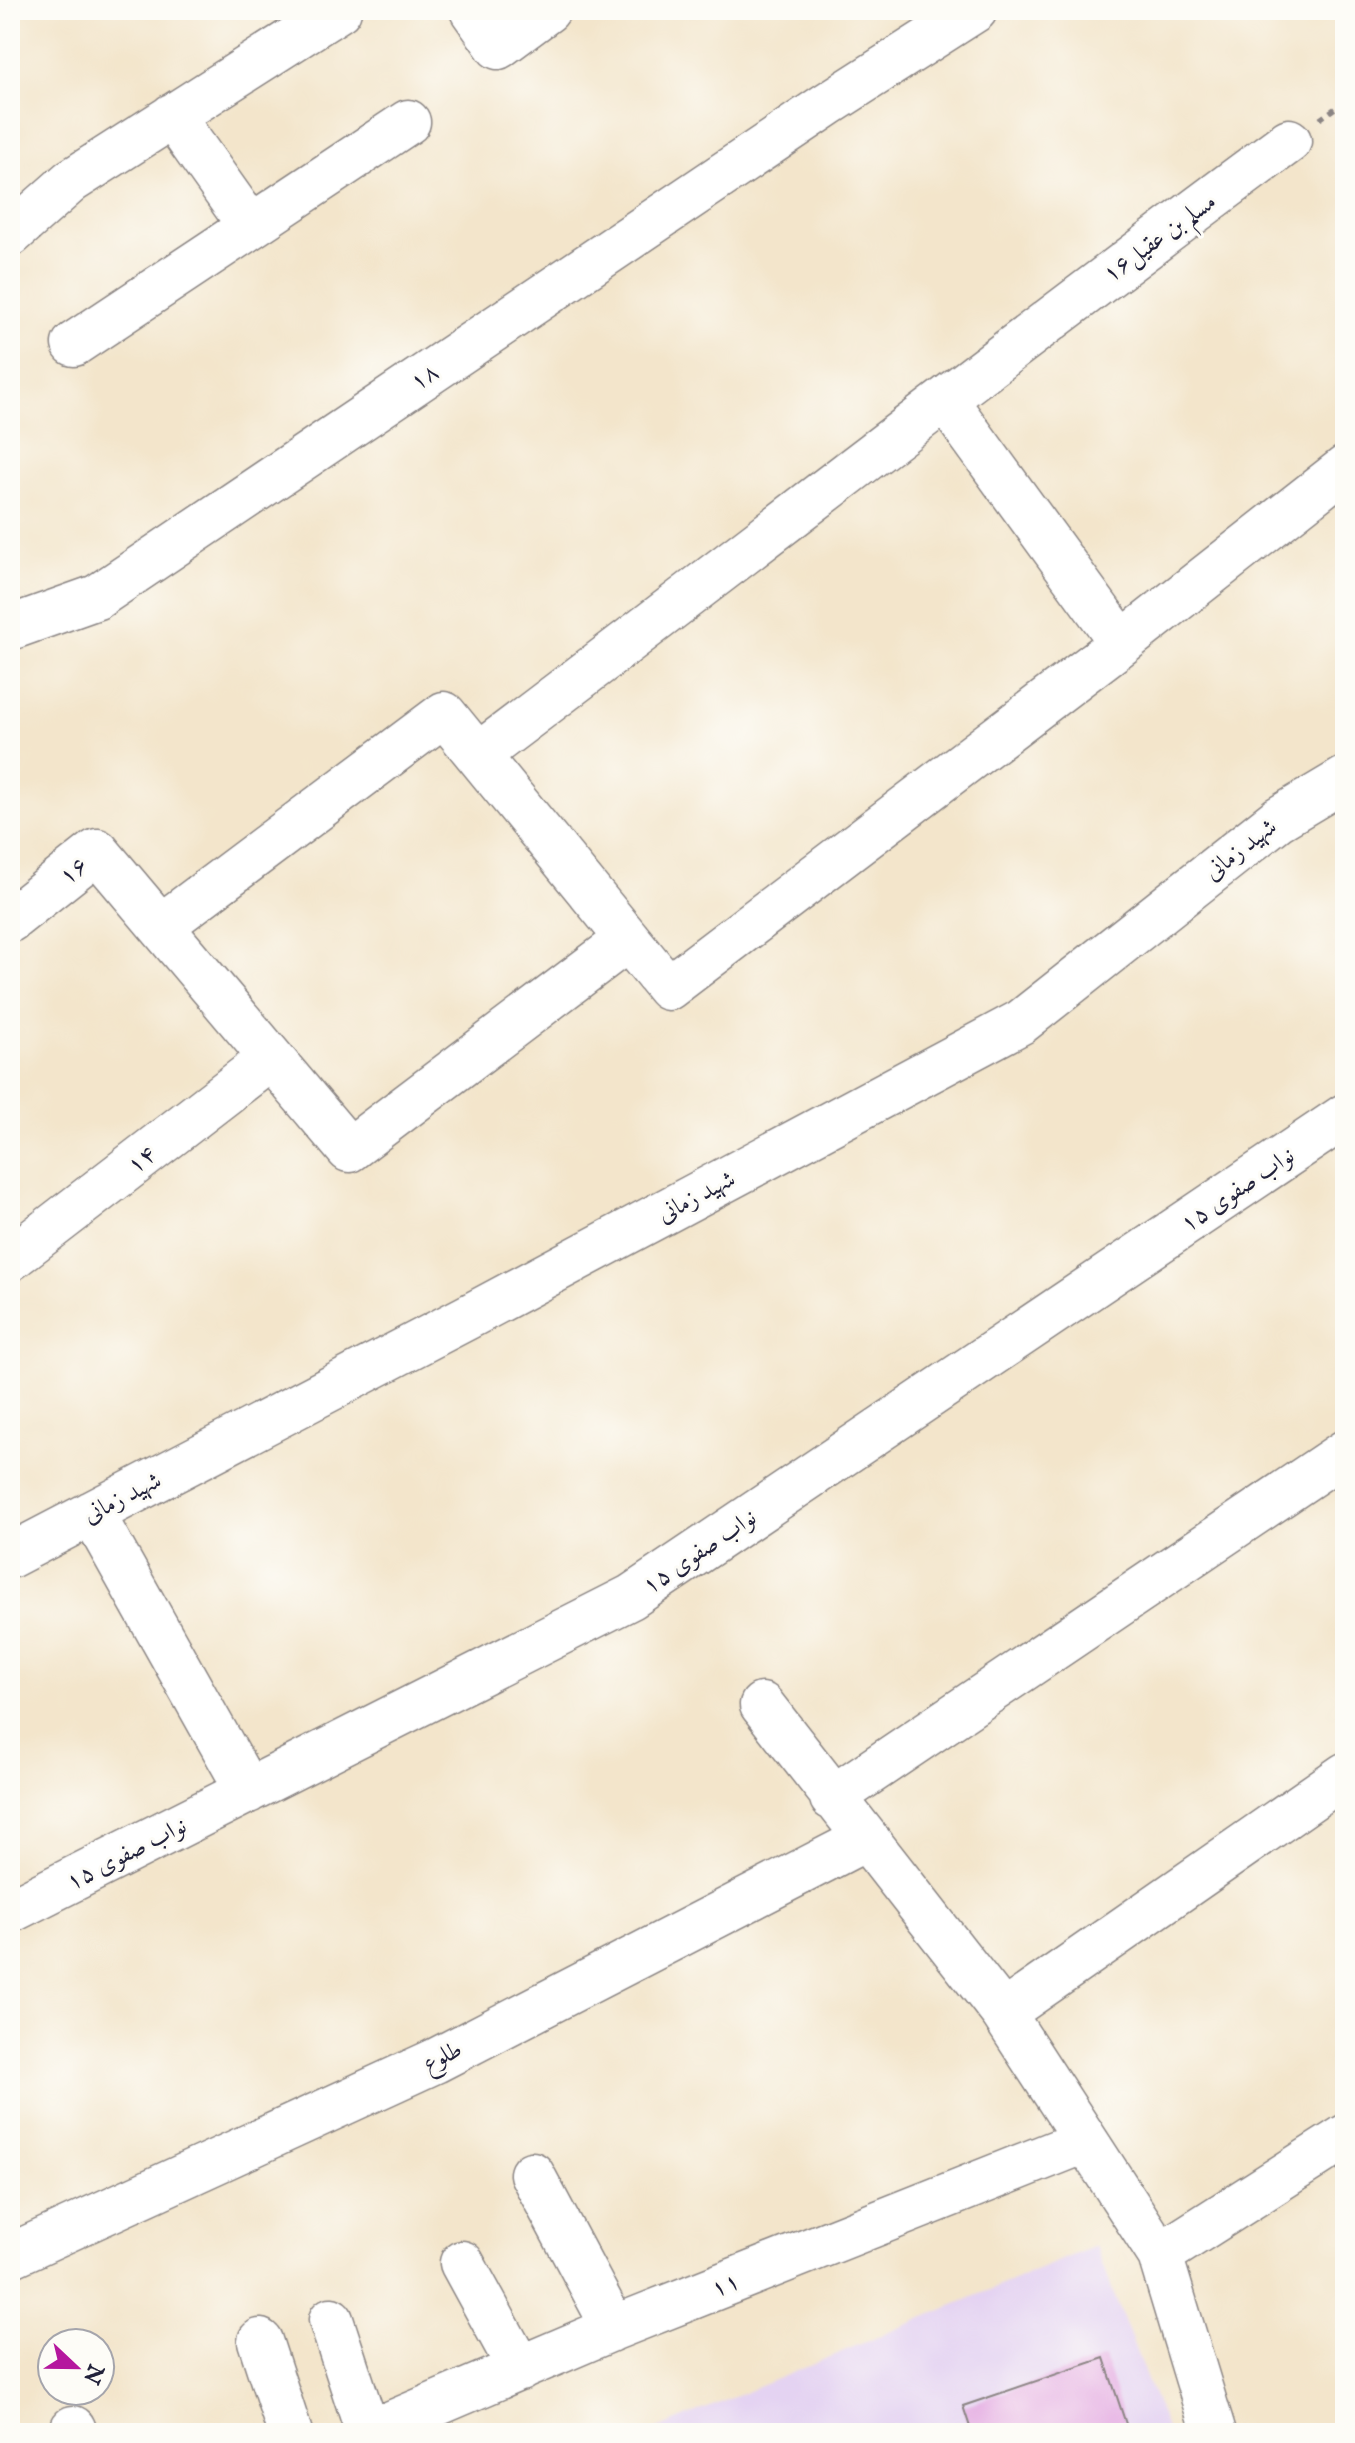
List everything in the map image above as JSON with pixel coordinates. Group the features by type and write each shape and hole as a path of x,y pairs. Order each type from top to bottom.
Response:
{"street":[{"path":"10,235 71,181 339,10"},
{"path":"472,10 498,47 548,10"},
{"name":"۱۸","path":"10,628 97,597 828,104 975,10"},
{"path":"172,116 250,226"},
{"path":"74,344 408,122"},
{"name":"مسلم بن عقیل۱۶","path":"478,755 946,401 1029,332 1289,141"},
{"path":"946,401 1122,643"},
{"path":"628,939 349,1150 161,926 444,714 478,755 668,988 1122,643 1345,468"},
{"name":"شهید زمانی","path":"10,1556 1021,1022 1278,819 1345,779"},
{"name":"۱۶","path":"10,920 97,851 161,926"},
{"name":"۱۴","path":"10,1259 271,1058"},
{"name":"نواب صفوی ۱۵","path":"10,1911 631,1597 1345,1116"},
{"path":"832,1798 1345,1452"},
{"path":"92,1513 248,1791"},
{"path":"762,1705 1003,2013 1160,2255 1214,2433"},
{"path":"1003,2013 1345,1775"},
{"name":"طلوع","path":"10,2256 435,2061 865,1839"},
{"path":"1160,2255 1345,2137"},
{"name":"۱۱","path":"368,2433 614,2328 1085,2141"},
{"path":"532,2174 614,2328"},
{"path":"462,2263 520,2369"},
{"path":"331,2320 368,2433"},
{"path":"260,2341 290,2433"}],"shaded area":[{"path":"1095,2246 1168,2433 648,2433"}],"building":[{"path":"1104,2358 1129,2433 972,2433 963,2406"}]}
